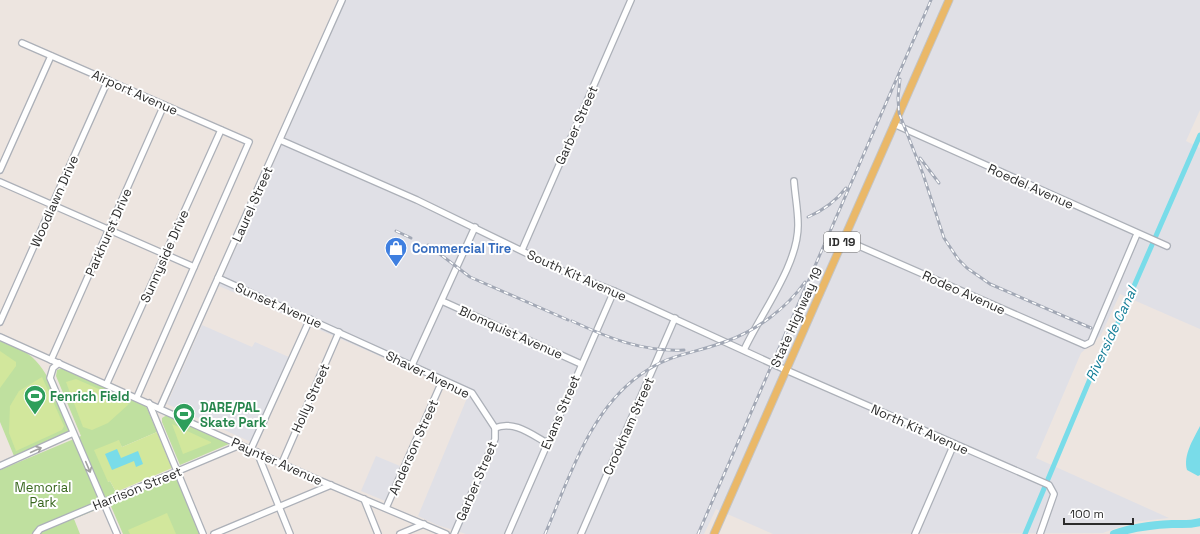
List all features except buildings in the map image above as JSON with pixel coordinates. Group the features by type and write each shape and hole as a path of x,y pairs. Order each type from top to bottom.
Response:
{"main road":[{"name":"State Highway 19","path":"714,534 949,0"}],"street":[{"name":"Laurel Street","path":"160,408 342,0"},
{"name":"Garber Street","path":"522,250 631,0"},
{"name":"Airport Avenue","path":"22,43 248,142 194,267"},
{"path":"0,170 51,56"},
{"name":"Woodlawn Drive","path":"0,322 108,80"},
{"name":"Parkhurst Drive","path":"51,360 164,105"},
{"name":"Roedel Avenue","path":"894,124 1137,234 1167,246"},
{"name":"Sunnyside Drive","path":"107,383 221,130"},
{"name":"South Kit Avenue","path":"280,140 475,227 564,271 675,318 786,370"},
{"path":"0,182 194,267 137,397"},
{"path":"744,350 754,329 786,273 797,240 798,224 794,182"},
{"path":"412,366 475,227"},
{"name":"Rodeo Avenue","path":"843,240 1085,346 1091,342 1137,234"},
{"name":"Sunset Avenue","path":"218,278 339,332"},
{"name":"Evans Street","path":"508,534 614,291"},
{"name":"Blomquist Avenue","path":"442,301 581,364"},
{"name":"Crookham Street","path":"581,534 675,318"},
{"path":"251,449 310,320"},
{"name":"Shaver Avenue","path":"339,332 472,393 495,428"},
{"name":"Holly Street","path":"282,463 339,332"},
{"name":"Paynter Avenue","path":"0,337 107,383 240,445 446,534"},
{"path":"59,363 53,368 50,378 117,534"},
{"name":"North Kit Avenue","path":"786,370 1043,482 1051,487 1053,499 1040,534"},
{"name":"Anderson Street","path":"386,508 440,386"},
{"path":"149,403 203,534"},
{"path":"495,428 502,425 519,428 547,443"},
{"name":"Garber Street","path":"454,534 495,439 495,428"},
{"path":"0,466 74,433"},
{"path":"915,534 954,444"},
{"name":"Harrison Street","path":"36,534 40,529 103,501 240,445"},
{"path":"257,452 290,534"},
{"path":"214,534 331,485"},
{"path":"364,499 378,534"},
{"path":"400,534 424,524"}],"shaded area":[{"path":"346,0 1200,0 1200,110 1186,141 1200,148 1200,329 1120,294 1101,335 1081,353 1036,458 1169,518 1133,522 1103,533 773,534 716,509 704,534 466,534 437,525 418,516 467,398 443,387 444,384 219,286"},
{"path":"202,325 252,347 255,342 291,358 251,442 167,404"},
{"path":"376,456 400,466 385,501 361,491"}],"green space":[{"name":"Memorial Park","path":"0,341 25,352 43,369 59,401 71,432 14,456 0,422"},
{"path":"0,351 16,362 16,366 0,388"},
{"name":"Memorial Park","path":"63,368 142,403 147,408 157,432 122,447 118,440 108,482 110,481 120,500 176,477 201,534 123,534 110,504 74,519 80,534 0,534 0,470 81,436 56,376 57,370"},
{"name":"Fenrich Field","path":"42,377 64,426 62,430 16,451 9,433 10,406 19,391"},
{"path":"76,379 124,400 129,404 108,423 92,430 83,427 66,382"},
{"path":"167,415 228,442 229,444 180,465 162,422 162,418"},
{"name":"DARE/PAL Skate Park","path":"172,424 211,442 211,443 183,454"},
{"path":"157,432 172,468 116,492 110,481 108,482 94,450 119,440 122,447"},
{"path":"167,513 176,534 130,534 128,530"}],"water":[{"path":"1200,426 1200,475 1198,476 1187,470 1186,459 1189,448"},
{"path":"117,449 121,458 138,451 143,464 136,467 134,461 112,470 105,454"}],"waterway":[{"name":"Riverside Canal","path":"1025,534 1090,379 1103,357 1200,135"},
{"path":"1114,534 1143,527 1200,522"}],"railway":[{"path":"698,534 931,0"},
{"path":"900,79 898,98 899,113 923,174 944,238 958,259 967,268 990,284 1091,328"},
{"path":"920,158 939,183"},
{"path":"808,217 829,205 846,188"},
{"path":"396,231 411,238"},
{"path":"428,245 470,277 568,320"},
{"path":"545,534 582,447 607,407 622,390 640,375 662,362 715,345 760,325 780,310 805,282"},
{"path":"572,321 626,343 654,349 684,350"}],"place":[{"name":"Commercial Tire","path":"396,268"},
{"name":"Fenrich Field","path":"35,416"},
{"name":"DARE/PAL Skate Park","path":"184,434"}]}
